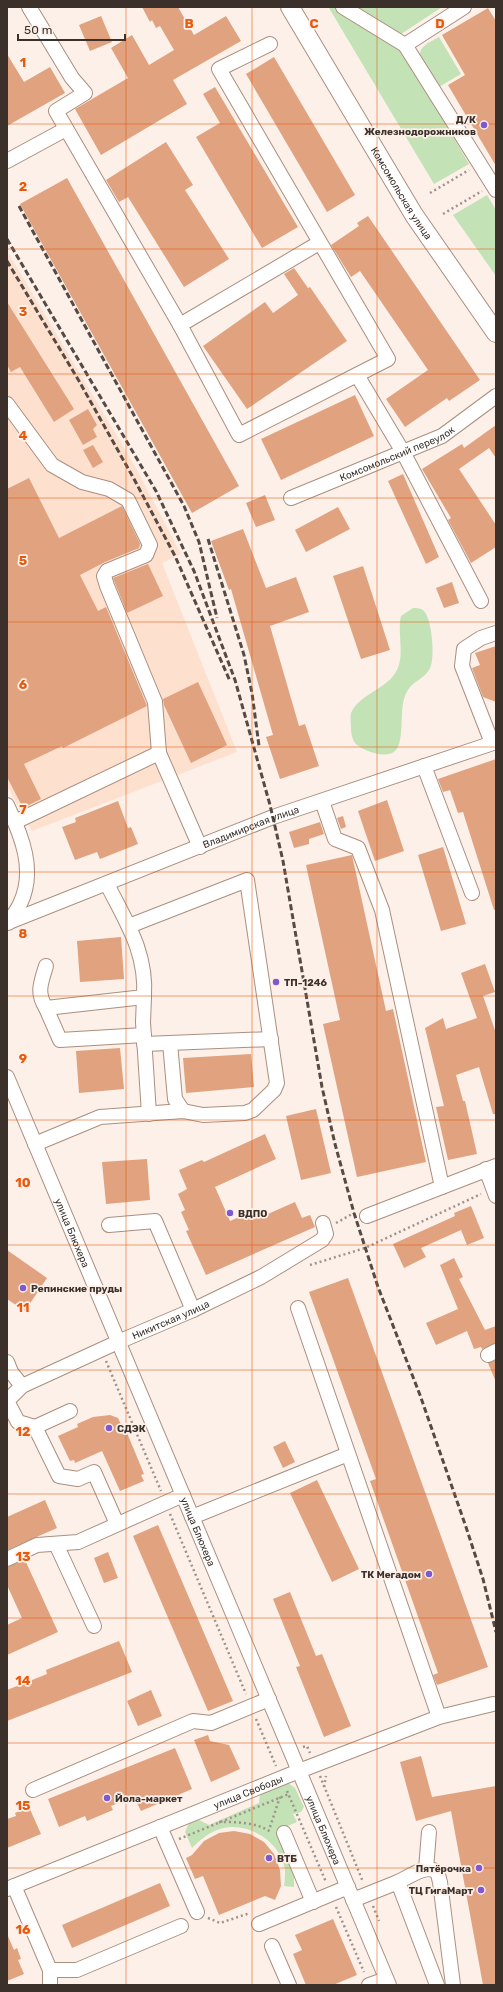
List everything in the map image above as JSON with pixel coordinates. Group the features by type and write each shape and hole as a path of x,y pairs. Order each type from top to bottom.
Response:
{"main road":[{"name":"Комсомольская улица","path":"290,7 414,215 496,333"}],"street":[{"path":"30,7 72,78 85,93 56,111 180,325 239,435 388,359 319,243 219,69 270,44"},
{"path":"343,7 405,45 490,190"},
{"path":"405,45 464,7"},
{"path":"7,161 66,129"},
{"path":"180,325 319,243"},
{"path":"357,375 403,452 481,601"},
{"name":"Комсомольский переулок","path":"291,498 442,436 496,396"},
{"path":"7,404 52,465 82,482 109,489 128,500 150,545 146,555 107,571 104,576 155,702 159,753 200,847"},
{"path":"494,743 462,666 464,649 481,638 496,633"},
{"name":"Владимирская улица","path":"8,923 273,817 494,743"},
{"path":"15,822 159,753"},
{"path":"424,766 472,893"},
{"path":"322,801 335,839 358,848 382,910 442,1187"},
{"path":"7,805 15,822 26,858 27,873 25,889 20,905 8,923"},
{"path":"36,1144 100,1117 183,1111 203,1115 245,1113 253,1110 274,1090 277,1082 247,880 129,926"},
{"path":"106,884 135,938 146,977 144,996 144,1040 149,1114"},
{"path":"46,966 39,989 42,1001 60,1040 144,1040 170,1043 271,1040"},
{"path":"46,1008 144,996"},
{"path":"170,1043 175,1099 183,1111"},
{"name":"улица Блюхера","path":"7,1077 388,1982"},
{"path":"366,1216 491,1168 495,1193"},
{"path":"109,1225 155,1221 193,1310"},
{"name":"Никитская улица","path":"7,1401 22,1386 118,1342 193,1310 262,1277 322,1240 326,1234 325,1226"},
{"path":"298,1308 439,1717"},
{"path":"7,1362 11,1372 22,1386"},
{"path":"7,1401 18,1422 35,1427 70,1411"},
{"path":"35,1427 59,1476 78,1479 94,1472 117,1524"},
{"path":"192,1517 348,1454"},
{"path":"7,1559 37,1546 78,1542 183,1495"},
{"path":"56,1544 94,1626"},
{"path":"33,1790 193,1721 211,1723 269,1699"},
{"name":"улица Свободы","path":"11,1888 299,1771 439,1717 493,1704"},
{"path":"160,1827 197,1912"},
{"path":"426,1869 429,1832"},
{"path":"279,1834 313,1902"},
{"path":"257,1917 313,1902 351,1894 368,1894 426,1869 431,1869 437,1873 440,1882 453,1985"},
{"path":"398,1882 437,1985"},
{"path":"11,1888 50,1970 50,1985"},
{"path":"50,1970 77,1970 181,1926"},
{"path":"272,1946 289,1985"},
{"path":"369,1985 388,1982"}],"path":[{"path":"430,193 471,168"},
{"path":"443,214 490,190"},
{"path":"305,1267 322,1260 365,1248 495,1193"},
{"path":"325,1226 354,1213 366,1216"},
{"path":"101,1350 277,1768"},
{"path":"302,1748 307,1746 311,1754"},
{"path":"318,1773 381,1927"},
{"path":"269,1830 282,1790"},
{"path":"167,1844 293,1792"},
{"path":"219,1822 239,1822 279,1834"},
{"path":"197,1912 220,1923 257,1917"}],"shaded area":[{"path":"7,251 136,468 181,554 162,563 237,752 32,831 7,786"}],"green space":[{"path":"336,7 404,53 469,164 434,184 329,8"},
{"path":"352,7 442,7 398,36"},
{"path":"439,37 461,74 437,88 419,58 423,47"},
{"path":"487,195 496,210 496,276 453,215"},
{"path":"413,608 424,611 427,615 433,649 431,665 426,674 412,685 406,693 403,705 400,740 396,750 387,754 375,753 358,746 352,738 351,713 355,706 393,677 399,664 401,650 401,616"},
{"path":"288,1783 295,1788 304,1807 301,1812 293,1814 297,1822 276,1831 294,1873 294,1887 284,1886 285,1870 282,1859 269,1841 249,1830 238,1827 228,1827 217,1830 203,1838 192,1848 185,1832 189,1823 199,1820 209,1825 259,1803 260,1793"}],"building":[{"path":"142,7 178,7 194,35 226,16 241,41 173,80 187,104 101,155 75,109 128,78 111,48 132,35 149,65 174,50 160,26 156,28 152,20 150,22"},
{"name":"Д/К Железнодорожников","path":"488,8 496,21 496,166 448,85 465,75 442,35"},
{"path":"101,16 112,42 90,51 79,25"},
{"path":"7,54 24,82 50,67 65,93 7,126"},
{"path":"274,57 355,195 327,212 246,74"},
{"path":"215,87 298,227 262,248 196,137 220,123 203,94"},
{"path":"166,142 193,185 185,190 229,259 184,287 128,197 119,202 106,180"},
{"path":"67,178 239,486 192,513 20,204"},
{"path":"368,216 480,380 449,401 447,398 405,427 386,399 428,370 360,271 351,277 331,245 359,226 357,223"},
{"path":"294,268 308,288 310,287 347,341 247,409 203,346 265,302 273,313 298,295 284,274"},
{"path":"7,302 74,409 54,422 20,367 11,372 7,365"},
{"path":"355,395 374,436 281,480 261,439"},
{"path":"88,409 97,425 93,429 97,437 83,445 69,420"},
{"path":"496,425 496,458 489,448 459,469 496,525 496,547 471,563 448,520 451,518 422,469 462,444 464,448"},
{"path":"93,445 103,462 93,468 83,450"},
{"path":"403,474 439,557 426,564 388,481"},
{"path":"29,478 59,538 122,506 140,544 139,548 105,562 80,575 98,611 106,607 147,706 63,748 62,746 24,764 41,799 23,808 7,777 7,489"},
{"path":"265,495 275,520 256,527 246,503"},
{"path":"338,507 350,529 306,552 295,530"},
{"path":"243,529 266,588 296,577 309,612 270,626 299,726 305,724 319,766 280,779 266,737 273,735 231,589 229,590 211,541"},
{"path":"148,564 163,596 127,613 113,578"},
{"path":"363,566 390,650 361,659 333,576"},
{"path":"452,582 459,603 444,608 436,588"},
{"path":"496,646 496,702 483,697 472,668 480,665 475,653"},
{"path":"198,682 227,745 191,763 164,705 163,699"},
{"path":"496,759 496,910 494,910 463,812 458,813 450,790 443,792 438,779"},
{"path":"387,800 404,851 375,861 358,811"},
{"path":"118,801 128,828 131,827 138,844 100,859 97,852 75,860 62,827 76,822 75,818"},
{"path":"343,816 346,827 341,829 337,818"},
{"path":"320,822 324,834 309,839 309,844 294,848 289,832"},
{"path":"443,847 466,924 441,931 418,855"},
{"path":"352,855 386,1011 393,1009 426,1162 357,1177 323,1024 340,1020 306,865"},
{"path":"121,937 124,979 80,982 77,941"},
{"path":"485,964 495,992 483,996 496,1033 496,1114 493,1114 479,1067 456,1075 463,1101 465,1101 477,1154 448,1160 436,1107 444,1106 425,1028 443,1018 446,1029 477,1018 461,973"},
{"path":"120,1048 124,1089 79,1093 76,1051"},
{"path":"251,1054 254,1087 186,1093 183,1058"},
{"path":"316,1109 331,1173 301,1180 286,1116"},
{"path":"265,1134 276,1159 215,1187 230,1221 258,1209 261,1217 295,1202 302,1218 310,1215 315,1227 206,1275 186,1231 189,1230 181,1212 185,1210 178,1194 187,1189 179,1170 202,1160 204,1162"},
{"path":"147,1159 150,1200 106,1204 102,1162"},
{"path":"471,1206 484,1238 467,1245 461,1230 421,1248 426,1257 404,1268 393,1244 455,1216 454,1213"},
{"name":"Репинские пруды","path":"7,1250 47,1278 25,1311 7,1299"},
{"path":"454,1258 463,1277 459,1279 485,1330 496,1326 496,1343 482,1349 481,1347 474,1349 467,1331 436,1345 426,1323 458,1309 440,1265"},
{"name":"ТК Мегадом","path":"348,1278 488,1667 437,1685 433,1675 438,1673 370,1481 376,1479 309,1292"},
{"path":"496,1360 496,1382 488,1363"},
{"path":"110,1415 118,1418 123,1429 125,1428 144,1474 141,1475 144,1481 120,1491 102,1451 75,1463 74,1460 70,1461 58,1436 78,1427 77,1424 93,1417"},
{"path":"285,1441 295,1462 283,1468 273,1447"},
{"path":"317,1480 359,1569 332,1582 290,1493"},
{"path":"45,1500 57,1528 7,1550 7,1517"},
{"path":"158,1525 233,1701 208,1711 133,1536"},
{"path":"108,1552 118,1578 104,1583 94,1558"},
{"path":"25,1560 58,1632 7,1655 7,1625 22,1618 7,1585 7,1567"},
{"path":"290,1592 316,1656 322,1654 351,1726 324,1737 296,1667 300,1666 273,1599"},
{"path":"119,1641 132,1672 7,1721 7,1690 47,1674 46,1670"},
{"path":"151,1690 162,1716 138,1726 127,1701"},
{"path":"208,1735 210,1741 229,1745 240,1769 211,1782 194,1740"},
{"path":"175,1748 192,1789 141,1811 134,1797 111,1806 113,1810 87,1821 85,1816 59,1827 48,1799"},
{"name":"ТЦ ГигаМарт","path":"421,1756 432,1797 496,1786 496,1985 483,1985 451,1811 416,1821 400,1762"},
{"path":"29,1807 41,1834 7,1848 7,1819 16,1816 15,1813"},
{"path":"234,1831 250,1834 264,1842 274,1854 280,1870 281,1886 275,1900 265,1896 219,1915 203,1876 195,1879 186,1858 192,1855 204,1841 219,1833"},
{"path":"160,1883 170,1906 72,1948 62,1925"},
{"path":"333,1919 357,1975 333,1985 306,1985 293,1954 302,1950 295,1935"},
{"path":"7,1934 14,1950 17,1948 21,1959 18,1960 24,1974 7,1981"}],"railway":[{"path":"19,206 184,506 199,542 217,618"},
{"path":"7,239 156,491 194,571 235,680 270,805 283,861 322,1087 335,1144 354,1213 378,1287 420,1395 466,1527 483,1579 496,1632"},
{"path":"7,261 79,381 175,556 230,681"},
{"path":"208,539 244,655 252,693 259,746"}],"place":[{"name":"Д/К Железнодорожников","path":"484,125"},
{"name":"ТП-1246","path":"276,982"},
{"name":"ВДПО","path":"230,1213"},
{"name":"Репинские пруды","path":"23,1288"},
{"name":"СДЭК","path":"109,1428"},
{"name":"ТК Мегадом","path":"429,1574"},
{"name":"Йола-маркет","path":"107,1798"},
{"name":"ВТБ","path":"269,1858"},
{"name":"Пятёрочка","path":"479,1868"},
{"name":"ТЦ ГигаМарт","path":"481,1890"}]}
